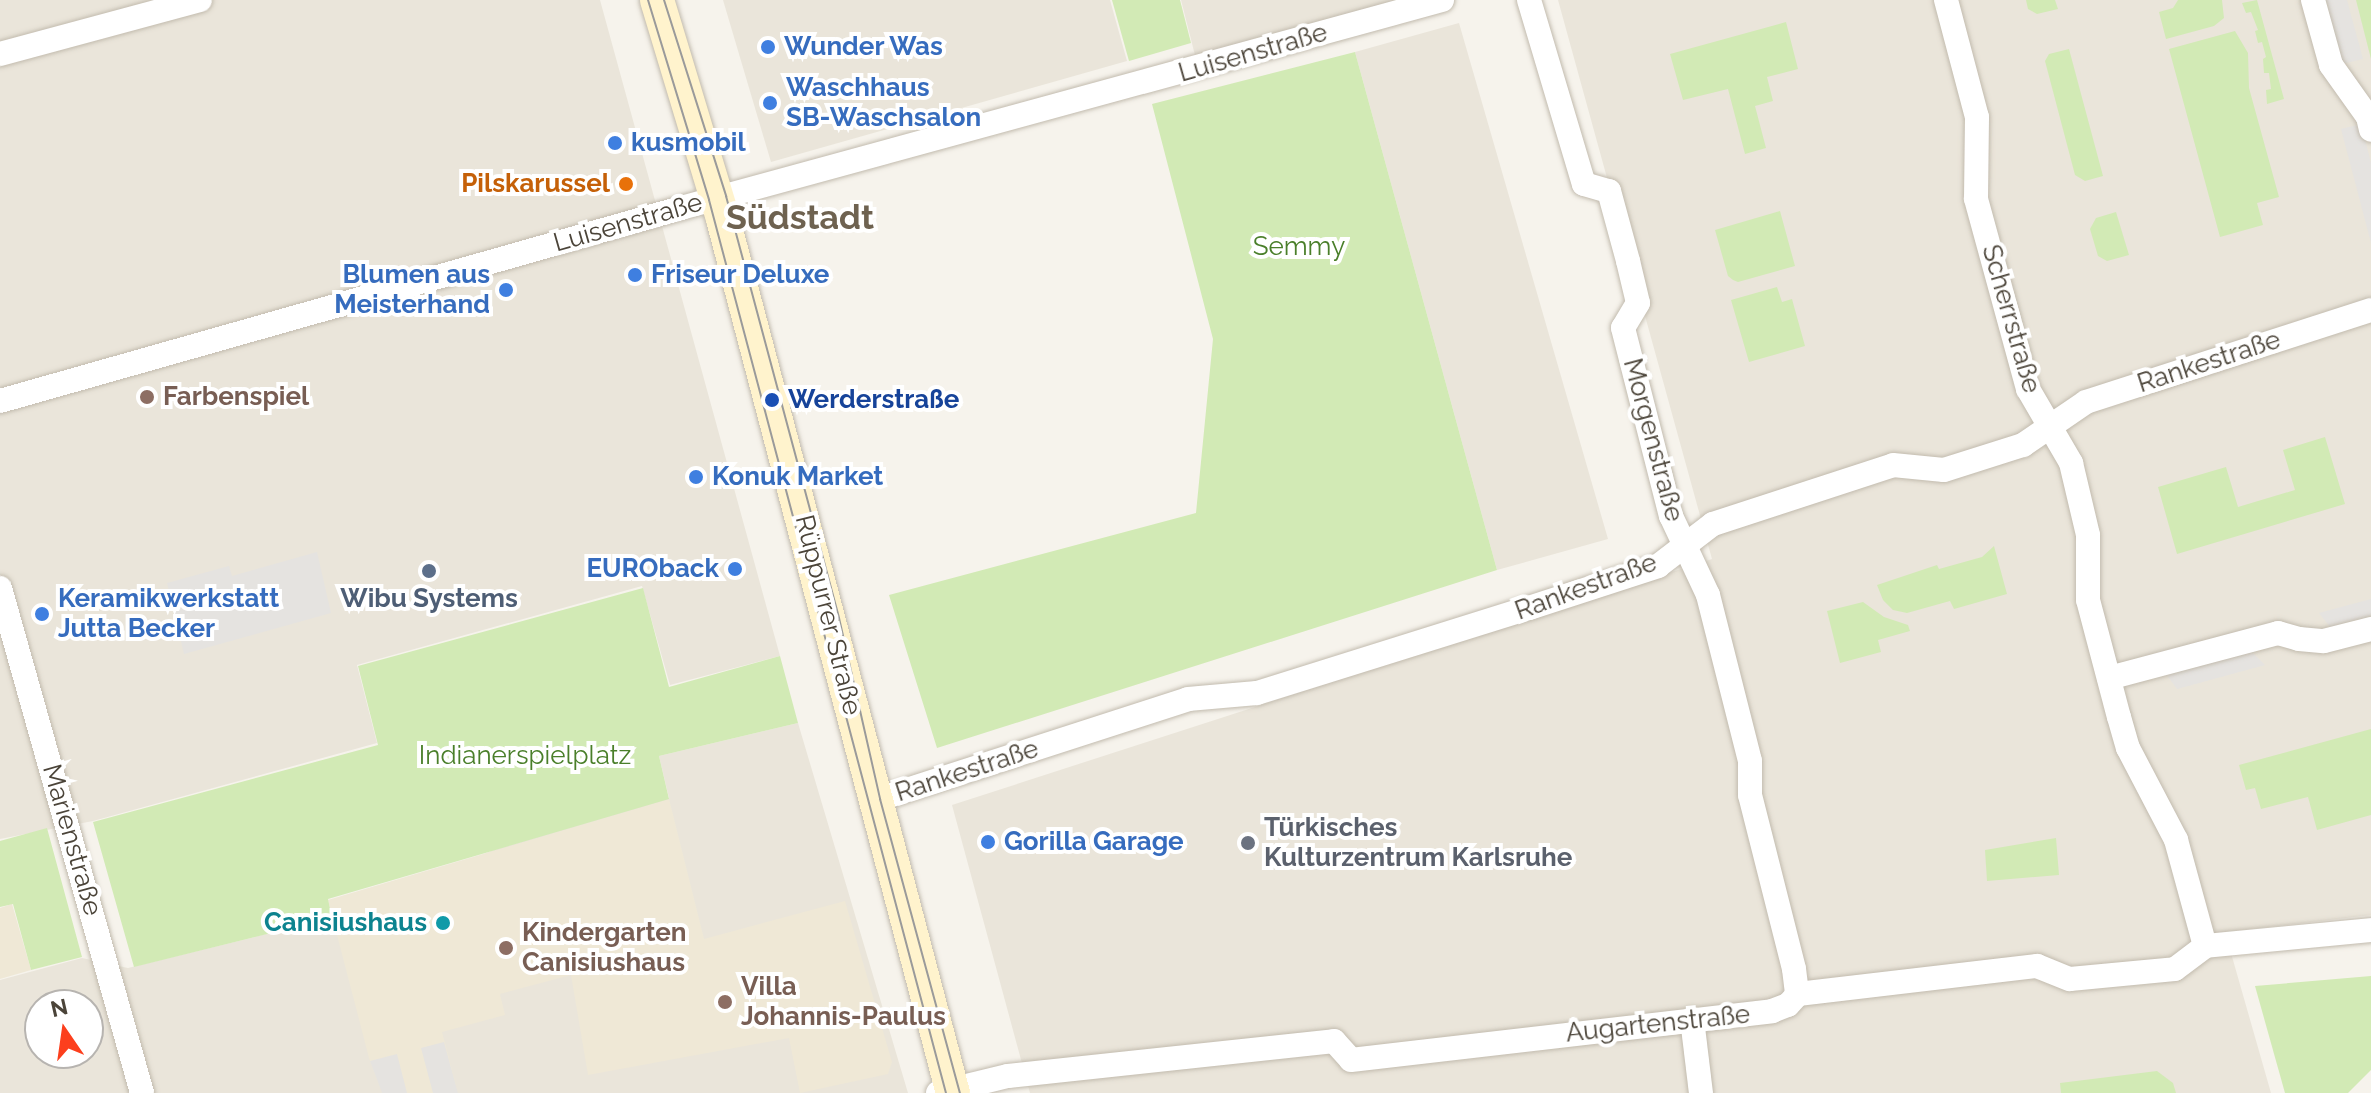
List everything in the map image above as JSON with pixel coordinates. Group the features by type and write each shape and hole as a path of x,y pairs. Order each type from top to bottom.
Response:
{"main road":[{"name":"Rüppurrer Straße","path":"657,0 717,198 831,617 873,801 948,1092"}],"street":[{"path":"0,54 200,0"},
{"name":"Luisenstraße","path":"0,401 717,198 1442,0"},
{"name":"Morgenstraße","path":"1529,0 1584,184 1609,191 1615,212 1638,303 1623,328 1671,516 1708,595 1750,761 1750,795 1794,969 1797,994"},
{"name":"Scherrstraße","path":"1946,0 1977,117 1976,199 2028,389 2071,463 2088,535 2088,600 2128,748 2176,840 2205,946"},
{"path":"2313,0 2331,65 2368,117 2371,130"},
{"name":"Rankestraße","path":"873,801 1188,699 1257,693 1658,566 1713,524 1893,465 1944,470 2023,445 2086,402 2371,310"},
{"name":"Marienstraße","path":"0,588 142,1093"},
{"path":"2109,678 2278,633 2324,641 2371,629"},
{"path":"2205,946 2371,930"},
{"name":"Augartenstraße","path":"948,1092 1008,1076 1334,1041 1351,1060 1772,1011 1788,1005 1797,994 2037,966 2070,979 2175,969 2205,946"},
{"path":"1692,1019 1701,1093"}],"shaded area":[{"path":"0,0 600,0 780,656 670,685 642,586 357,665 377,743 93,821 0,839"},
{"path":"723,0 1110,0 1127,61 771,162"},
{"path":"1181,0 1411,0 1196,59"},
{"path":"1558,0 2371,0 2371,915 2225,932 2271,1093 1030,1093 952,805 1712,559"},
{"path":"2325,0 2347,0 2363,59 2342,64"},
{"path":"1459,23 1608,539 1497,570 1355,52"},
{"path":"2361,124 2371,163 2371,243 2341,129"},
{"path":"317,552 331,613 184,654 167,583 229,566 232,576"},
{"path":"2371,599 2371,616 2330,627 2319,613"},
{"path":"2250,650 2265,665 2177,689 2165,673"},
{"path":"798,723 908,1093 0,1093 0,980 82,958 128,968 332,918 494,850 669,798 659,756"},
{"path":"669,799 704,939 845,901 892,1062 888,1074 800,1093 789,1038 588,1075 571,975 500,994 505,1015 442,1032 458,1093 382,1093 369,1058 328,900"},
{"path":"12,904 31,970 0,979 0,908"},
{"path":"444,1042 458,1093 433,1093 421,1048"},
{"path":"397,1054 407,1093 382,1093 370,1061"}],"green space":[{"path":"1112,0 1180,0 1191,43 1129,61"},
{"path":"2026,0 2055,0 2058,9 2037,14 2028,9"},
{"path":"2178,0 2222,0 2224,18 2214,26 2166,39 2159,12 2173,8"},
{"path":"2257,0 2284,99 2267,104 2266,90 2271,89 2269,73 2264,73 2263,59 2266,57 2262,42 2258,43 2255,31 2258,30 2251,12 2246,13 2242,3"},
{"path":"2356,0 2371,0 2371,59"},
{"path":"1786,22 1798,69 1767,77 1773,101 1755,106 1766,148 1745,154 1728,89 1683,100 1670,54"},
{"path":"2235,31 2248,53 2249,88 2279,197 2257,203 2263,225 2220,237 2169,49"},
{"path":"2069,49 2103,176 2085,181 2075,175 2045,61 2049,54"},
{"name":"Semmy","path":"1355,52 1497,570 937,748 889,595 1196,513 1213,339 1152,104"},
{"path":"1780,211 1795,266 1738,282 1733,280 1728,276 1715,230"},
{"path":"2116,212 2129,255 2107,261 2098,256 2090,229 2096,218"},
{"path":"1777,287 1782,302 1792,299 1805,346 1749,362 1731,300"},
{"path":"2325,437 2345,504 2177,554 2158,487 2226,467 2238,507 2295,490 2283,450"},
{"path":"1994,546 2007,594 1954,609 1950,601 1907,613 1893,610 1883,600 1877,585 1937,565 1939,569 1982,557"},
{"name":"Indianerspielplatz","path":"643,588 669,687 780,656 798,723 659,756 669,799 328,899 332,918 134,967 93,822 378,745 358,666"},
{"path":"1863,602 1884,617 1908,625 1910,631 1878,640 1881,652 1840,663 1827,611"},
{"path":"2371,729 2371,815 2317,830 2308,797 2261,809 2255,788 2246,790 2239,765"},
{"path":"47,828 82,957 31,970 13,904 0,907 0,841"},
{"path":"2056,838 2059,875 1987,881 1985,850"},
{"path":"2371,976 2371,1070 2348,1093 2285,1093 2255,986"},
{"path":"2157,1071 2173,1083 2176,1093 2061,1093 2060,1083"}],"tram line":[{"path":"648,0 709,200 946,1093"},
{"path":"664,0 726,196 839,618 880,799 960,1093"}],"place":[{"name":"Wunder Was","path":"768,47"},
{"name":"Waschhaus SB-Waschsalon","path":"770,103"},
{"name":"kusmobil","path":"615,143"},
{"name":"Pilskarussel","path":"626,184"},
{"name":"Friseur Deluxe","path":"635,275"},
{"name":"Blumen aus Meisterhand","path":"506,290"},
{"name":"Farbenspiel","path":"147,397"},
{"name":"Werderstraße","path":"772,400"},
{"name":"Konuk Market","path":"696,477"},
{"name":"EUROback","path":"735,569"},
{"name":"Wibu Systems","path":"429,571"},
{"name":"Keramikwerkstatt Jutta Becker","path":"42,614"},
{"name":"Gorilla Garage","path":"988,842"},
{"name":"Türkisches Kulturzentrum Karlsruhe","path":"1248,843"},
{"name":"Canisiushaus","path":"443,923"},
{"name":"Kindergarten Canisiushaus","path":"506,948"},
{"name":"Villa Johannis-Paulus","path":"725,1002"}],"district":[{"name":"Südstadt","path":"800,218"}]}
